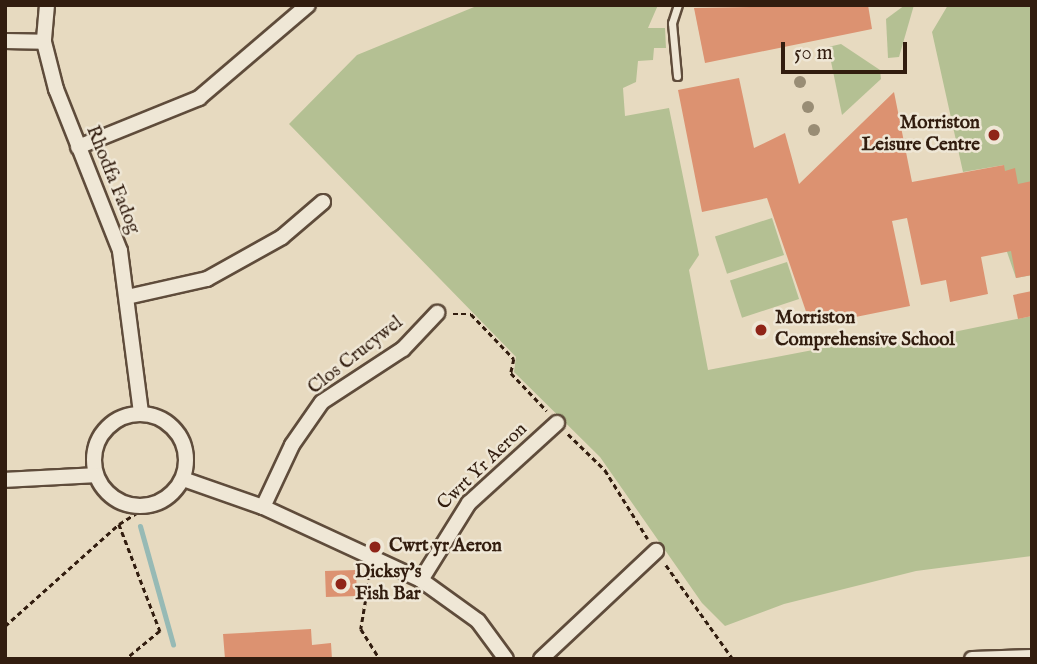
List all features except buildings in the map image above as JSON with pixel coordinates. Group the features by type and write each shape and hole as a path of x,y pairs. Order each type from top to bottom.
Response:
{"street":[{"name":"Rhodfa Fadog","path":"47,5 44,42 78,147 112,225 127,297 141,413"},
{"path":"78,147 199,99 308,5"},
{"path":"5,41 44,42"},
{"path":"127,297 207,279 282,237 323,202"},
{"name":"Clos Crucywel","path":"263,507 292,445 322,402 403,349 437,313"},
{"path":"141,413 171,425 183,440 183,479 173,493 148,506 111,497 96,475 98,438 122,416 141,413"},
{"name":"Cwrt Yr Aeron","path":"421,580 469,503 557,423"},
{"path":"5,480 96,475"},
{"path":"183,479 263,507 421,580 478,621 506,659"},
{"path":"541,659 656,551"},
{"path":"972,659 1032,657"}],"lane":[{"path":"677,76 672,23 678,5"}],"path":[{"path":"437,313 471,314 514,359 511,373 605,470 656,551 733,659"},
{"path":"5,626 119,524 148,506"},
{"path":"119,524 160,631 126,659"},
{"path":"366,555 373,587 361,629 380,659"}],"green space":[{"name":"Morriston Comprehensive School","path":"479,5 658,5 648,28 665,28 666,48 654,48 653,60 638,61 636,82 623,88 625,116 669,108 699,255 689,270 708,370 886,336 900,343 1032,316 1032,556 916,571 784,604 725,626 702,603 600,457 514,372 516,357 289,124 357,55"},
{"path":"905,5 914,5 899,57 888,58 886,19"},
{"name":"Morriston Leisure Centre","path":"948,5 1032,5 1032,275 1016,278 1007,252 994,185 1004,165 963,172 932,32"},
{"path":"841,44 880,70 881,79 842,115 828,47"},
{"path":"772,218 784,255 727,274 715,237"},
{"path":"787,262 799,299 742,318 730,281"}],"waterway":[{"path":"140,526 173,644"}],"place":[{"name":"Morriston Leisure Centre","path":"994,135"},
{"name":"Morriston Comprehensive School","path":"761,330"},
{"name":"Cwrt yr Aeron","path":"375,547"},
{"name":"Dicksy's Fish Bar","path":"341,584"}]}
